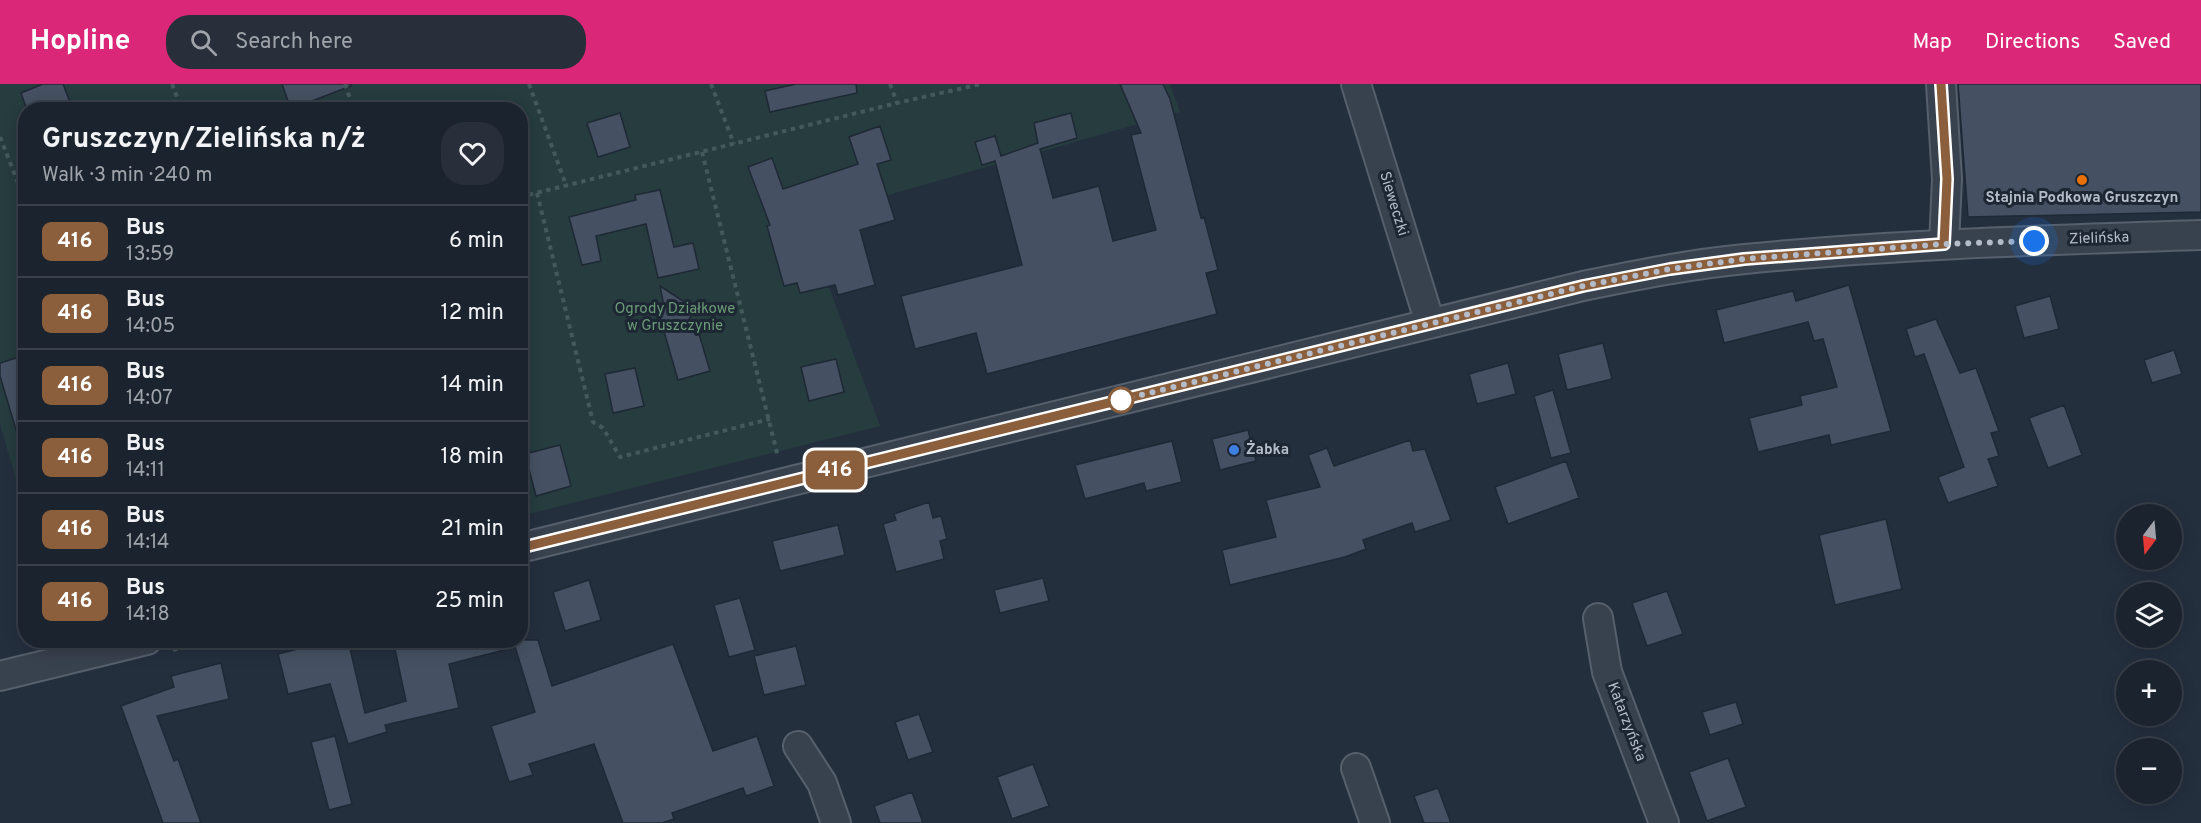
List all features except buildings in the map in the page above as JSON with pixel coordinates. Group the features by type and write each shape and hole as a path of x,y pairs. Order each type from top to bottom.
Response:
{"street":[{"name":"Sieweczki","path":"1356,84 1430,323"},
{"path":"1941,84 1947,179 1944,244"},
{"name":"Zielińska","path":"528,546 1430,323 1583,286 1670,269 1744,259 1944,244 2201,236"},
{"name":"Katarzyńska","path":"1598,618 1607,672 1664,823"},
{"path":"0,676 114,648"},
{"path":"798,746 822,783 836,823"},
{"path":"1356,768 1375,823"}],"path":[{"path":"172,84 179,102"},
{"path":"345,84 351,102"},
{"path":"529,84 566,185"},
{"path":"711,84 734,144"},
{"path":"890,84 897,103"},
{"path":"528,195 981,84"},
{"path":"0,137 18,183"},
{"path":"702,152 770,419 783,483"},
{"path":"537,193 593,422 603,428 620,457 770,419"}],"green space":[{"name":"Ogrody Działkowe w Gruszczynie","path":"0,84 1170,84 1180,112 804,219 880,426 528,514 528,102 18,102 18,486 0,424"}],"bus line":[{"name":"416","path":"528,546 1583,286 1670,269 1744,259 1944,244 1947,179 1941,84"}],"place":[{"name":"Stajnia Podkowa Gruszczyn","path":"2082,180"},
{"name":"Żabka","path":"1234,450"}],"route":[{"path":"1121,400 1583,286 1670,269 1744,259 1944,244 2034,241"}]}
